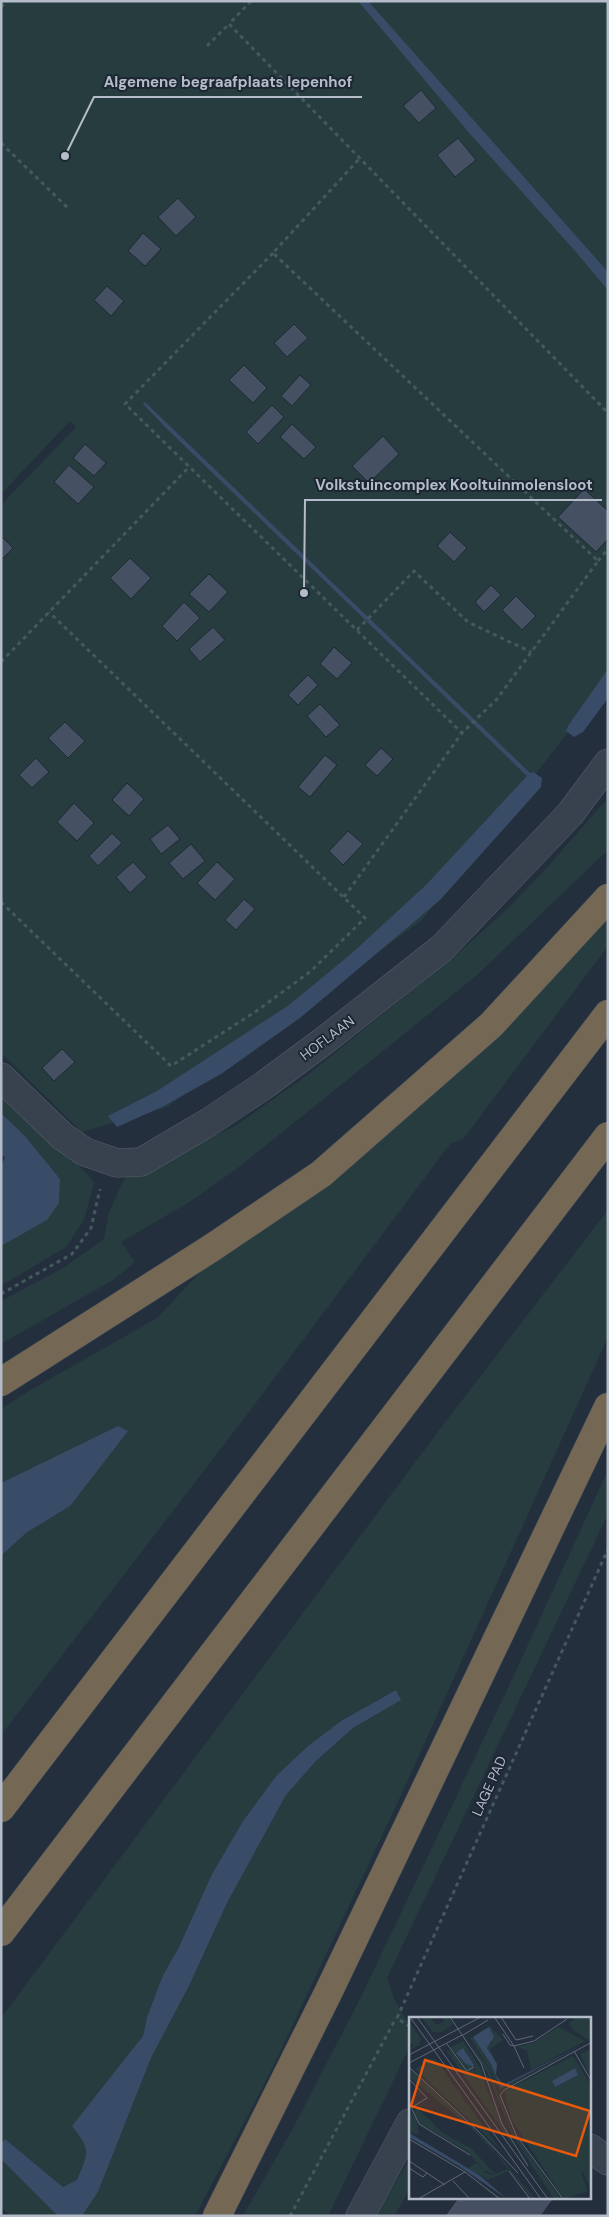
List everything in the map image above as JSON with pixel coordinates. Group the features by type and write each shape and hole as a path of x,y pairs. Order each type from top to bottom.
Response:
{"highway":[{"path":"1,1382 213,1247 321,1174 491,1025 608,898"},
{"path":"1,1808 608,1014"},
{"path":"1,1932 608,1136"},
{"path":"217,2216 324,2002 608,1407"}],"street":[{"name":"HOFLAAN","path":"1,1076 62,1136 85,1152 116,1163 141,1162 209,1122 325,1040 442,948 570,814 608,763"},
{"path":"360,2216 409,2125"},
{"path":"592,2149 608,2161"}],"path":[{"path":"1,7 7,1"},
{"path":"207,46 251,1"},
{"path":"229,24 608,413"},
{"path":"1,143 69,209"},
{"path":"360,158 272,253 125,404 462,733"},
{"path":"272,253 598,561"},
{"path":"1,662 190,466"},
{"path":"344,897 462,733 496,699 608,549"},
{"path":"357,630 414,571 468,622 531,652"},
{"path":"1,902 171,1066 258,1010 311,971 365,918 48,612"},
{"path":"1,1294 72,1254 91,1228 98,1200 103,1159"},
{"name":"LAGE PAD","path":"290,2216 397,2018 608,1549"},
{"path":"397,2018 409,2026"}],"green space":[{"path":"1,1 608,1 608,681 422,920 167,1107 82,1132 1,1053 1,505 76,427 70,421 1,494"},
{"path":"608,798 608,850 476,976 235,1170 188,1203 121,1242 135,1262 113,1280 1,1344 1,1301 63,1268 104,1239 108,1215 123,1181 128,1175 167,1160 237,1125 309,1074 456,955 504,912 543,872"},
{"path":"608,914 608,946 464,1138 450,1144 246,1416 1,1735 1,1556 26,1533 70,1506 118,1426 1,1483 1,1409 27,1392 157,1318 206,1266"},
{"path":"1,1089 94,1183 84,1220 66,1247 1,1286 1,1246 59,1203 60,1179 25,1136 1,1113"},
{"path":"608,1210 608,1337 397,1804 270,2073 195,2216 82,2216 98,2192 151,2058 189,1986 227,1903 286,1795 316,1761 353,1728 400,1700 396,1690 341,1721 308,1746 277,1775 243,1821 212,1874 178,1949 163,1975 147,2017 143,2036 128,2057 84,2141 88,2152 77,2180 63,2187 5,2139 1,2143 1,2018 443,1425"},
{"path":"608,1470 608,1514 387,1978 395,2001 409,2024 409,2048 328,2216 243,2216 292,2130 361,1997 515,1673"},
{"path":"1,2159 58,2216 10,2216 1,2206"},
{"path":"409,2160 409,2191 394,2216 375,2216"}],"water":[{"path":"358,1 368,1 608,272 608,290 471,135"},
{"path":"145,402 530,773 533,772 542,778 541,787 440,900 300,1018 221,1074 164,1106 117,1127 108,1116 157,1091 289,1005 351,954 427,884 527,776 167,429 143,404"},
{"path":"608,669 608,698 583,732 574,737 566,731 568,726"},
{"path":"1,1113 25,1136 60,1179 59,1203 47,1220 1,1246 1,1164 5,1158 1,1154"},
{"path":"118,1426 128,1431 70,1506 26,1533 1,1556 1,1483"},
{"path":"396,1690 401,1700 353,1728 316,1761 286,1795 227,1903 189,1986 151,2058 98,2192 82,2216 58,2216 1,2159 1,2143 5,2139 63,2187 77,2180 86,2157 86,2152 83,2141 72,2126 143,2036 147,2017 163,1975 178,1949 212,1874 243,1821 277,1775 308,1746 341,1721"}],"building":[{"path":"421,90 436,108 419,123 403,106"},
{"path":"458,138 476,160 455,177 437,155"},
{"path":"178,198 196,217 176,236 158,217"},
{"path":"143,233 161,249 145,266 128,251"},
{"path":"107,286 124,301 111,316 94,300"},
{"path":"294,324 308,338 287,357 274,343"},
{"path":"244,365 267,388 253,403 229,380"},
{"path":"300,375 311,385 292,406 281,396"},
{"path":"272,405 284,417 258,444 246,432"},
{"path":"292,424 316,447 304,459 280,437"},
{"path":"383,436 399,454 369,483 352,466"},
{"path":"85,444 106,463 94,476 73,458"},
{"path":"69,465 94,487 78,504 54,482"},
{"path":"584,489 608,511 608,539 596,552 558,517"},
{"path":"450,532 467,548 454,562 437,546"},
{"path":"1,536 13,548 1,560"},
{"path":"130,558 151,578 131,599 110,578"},
{"path":"209,574 228,592 209,612 189,594"},
{"path":"491,585 501,595 484,612 475,602"},
{"path":"516,596 536,616 522,630 502,610"},
{"path":"184,602 200,618 177,641 162,626"},
{"path":"213,627 225,640 200,662 189,649"},
{"path":"334,647 352,663 337,679 320,664"},
{"path":"308,675 318,685 298,705 288,695"},
{"path":"320,704 340,725 326,737 307,716"},
{"path":"65,722 85,741 68,758 48,738"},
{"path":"381,748 393,759 377,776 365,765"},
{"path":"325,755 337,765 310,797 298,787"},
{"path":"36,758 49,772 32,788 19,775"},
{"path":"127,783 144,799 129,816 112,800"},
{"path":"74,803 94,823 77,841 57,822"},
{"path":"168,825 180,839 161,854 150,839"},
{"path":"348,831 363,844 343,865 329,851"},
{"path":"112,833 122,843 98,866 89,856"},
{"path":"191,844 205,861 183,879 169,863"},
{"path":"133,862 147,877 130,893 116,877"},
{"path":"217,862 235,879 215,900 197,883"},
{"path":"244,899 255,909 236,930 225,920"},
{"path":"62,1049 75,1062 54,1081 42,1068"},
{"path":"457,2200 553,2200 541,2216 445,2216"}],"place":[{"name":"Algemene begraafplaats Iepenhof","path":"65,156"},
{"name":"Volkstuincomplex Kooltuinmolensloot","path":"304,593"}]}
